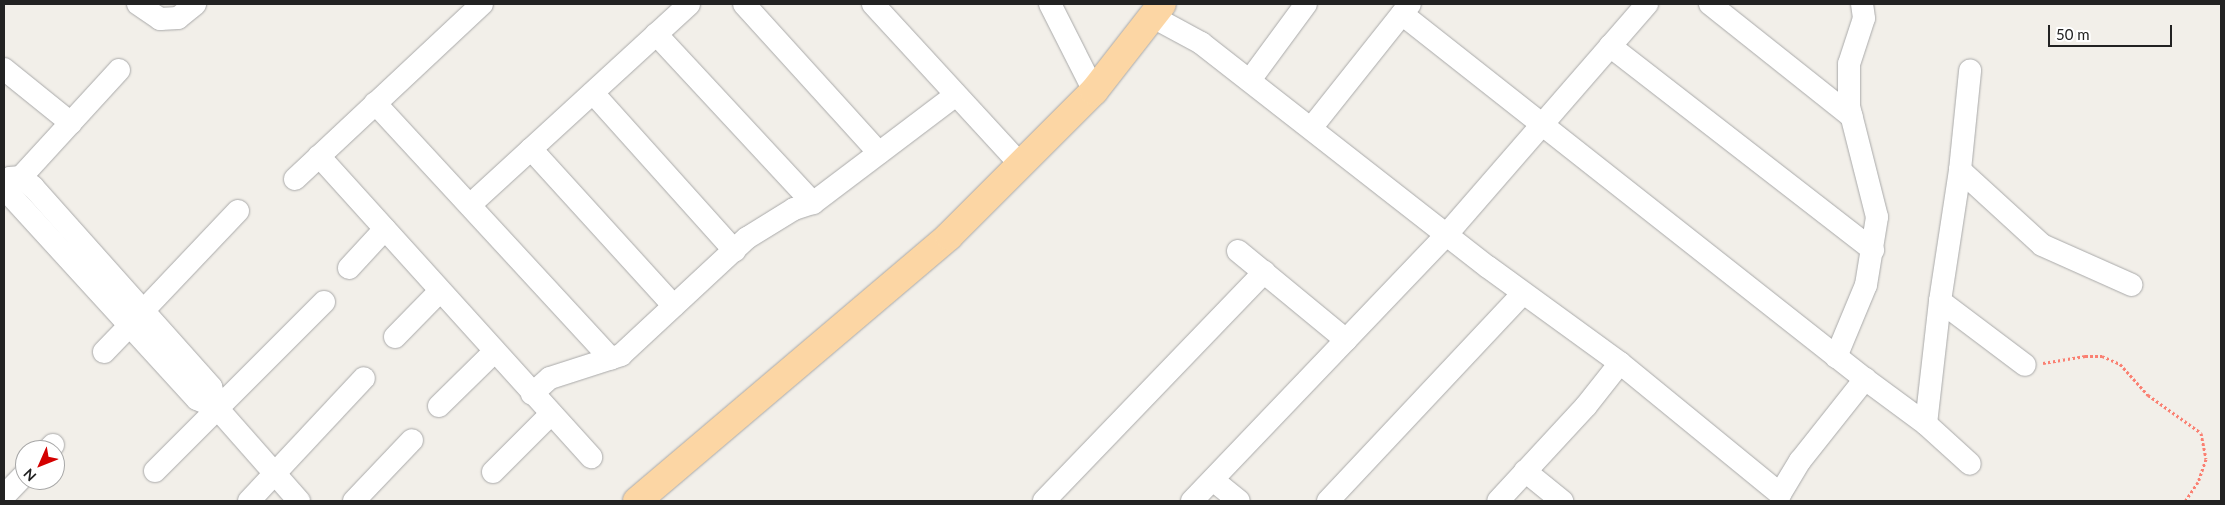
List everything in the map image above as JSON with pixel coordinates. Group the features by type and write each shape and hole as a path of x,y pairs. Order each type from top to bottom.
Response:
{"main road":[{"path":"637,501 950,236 1094,92 1158,10"}],"street":[{"path":"138,4 160,19 178,18 195,4"},
{"path":"295,179 375,102 482,4"},
{"path":"470,205 689,4"},
{"path":"744,4 879,153"},
{"path":"873,4 1021,165"},
{"path":"1050,4 1094,92"},
{"path":"1250,80 1306,4"},
{"path":"1192,501 1447,234 1647,4"},
{"path":"1710,4 1852,117"},
{"path":"1836,357 1866,285 1877,217 1849,106 1849,64 1864,18 1862,4"},
{"path":"1312,127 1406,9 1542,125 1836,357 1926,424 1970,464"},
{"path":"1158,10 1312,127 1524,293 1620,363 1785,498 1800,461 1865,379"},
{"path":"656,34 813,202"},
{"path":"1610,46 1873,250"},
{"path":"4,68 71,123"},
{"path":"119,70 71,123 10,184 8,196 136,318 197,400 218,408 299,501"},
{"path":"1926,424 1940,301 1960,170 1970,72"},
{"path":"593,93 735,251"},
{"path":"532,394 550,378 611,359 621,354 747,238 772,221 813,202 956,95"},
{"path":"375,102 611,359"},
{"path":"531,150 674,306"},
{"path":"320,156 494,352 591,457"},
{"path":"1960,170 2042,245 2132,285"},
{"path":"104,352 238,211"},
{"path":"349,268 385,229"},
{"path":"1238,251 1346,340"},
{"path":"1044,501 1264,272"},
{"path":"395,337 440,291"},
{"path":"1328,501 1524,293"},
{"path":"1940,301 2025,365"},
{"path":"155,471 324,302"},
{"path":"439,406 494,352"},
{"path":"1498,501 1586,406 1620,363"},
{"path":"249,501 364,378"},
{"path":"493,472 551,414"},
{"path":"354,501 412,440"},
{"path":"1525,471 1562,501"},
{"path":"1213,480 1239,501"},
{"path":"4,496 15,484"}],"path":[{"path":"2025,365 2102,356 2120,364 2148,395 2184,418 2201,433 2206,459 2198,482 2185,501"}]}
